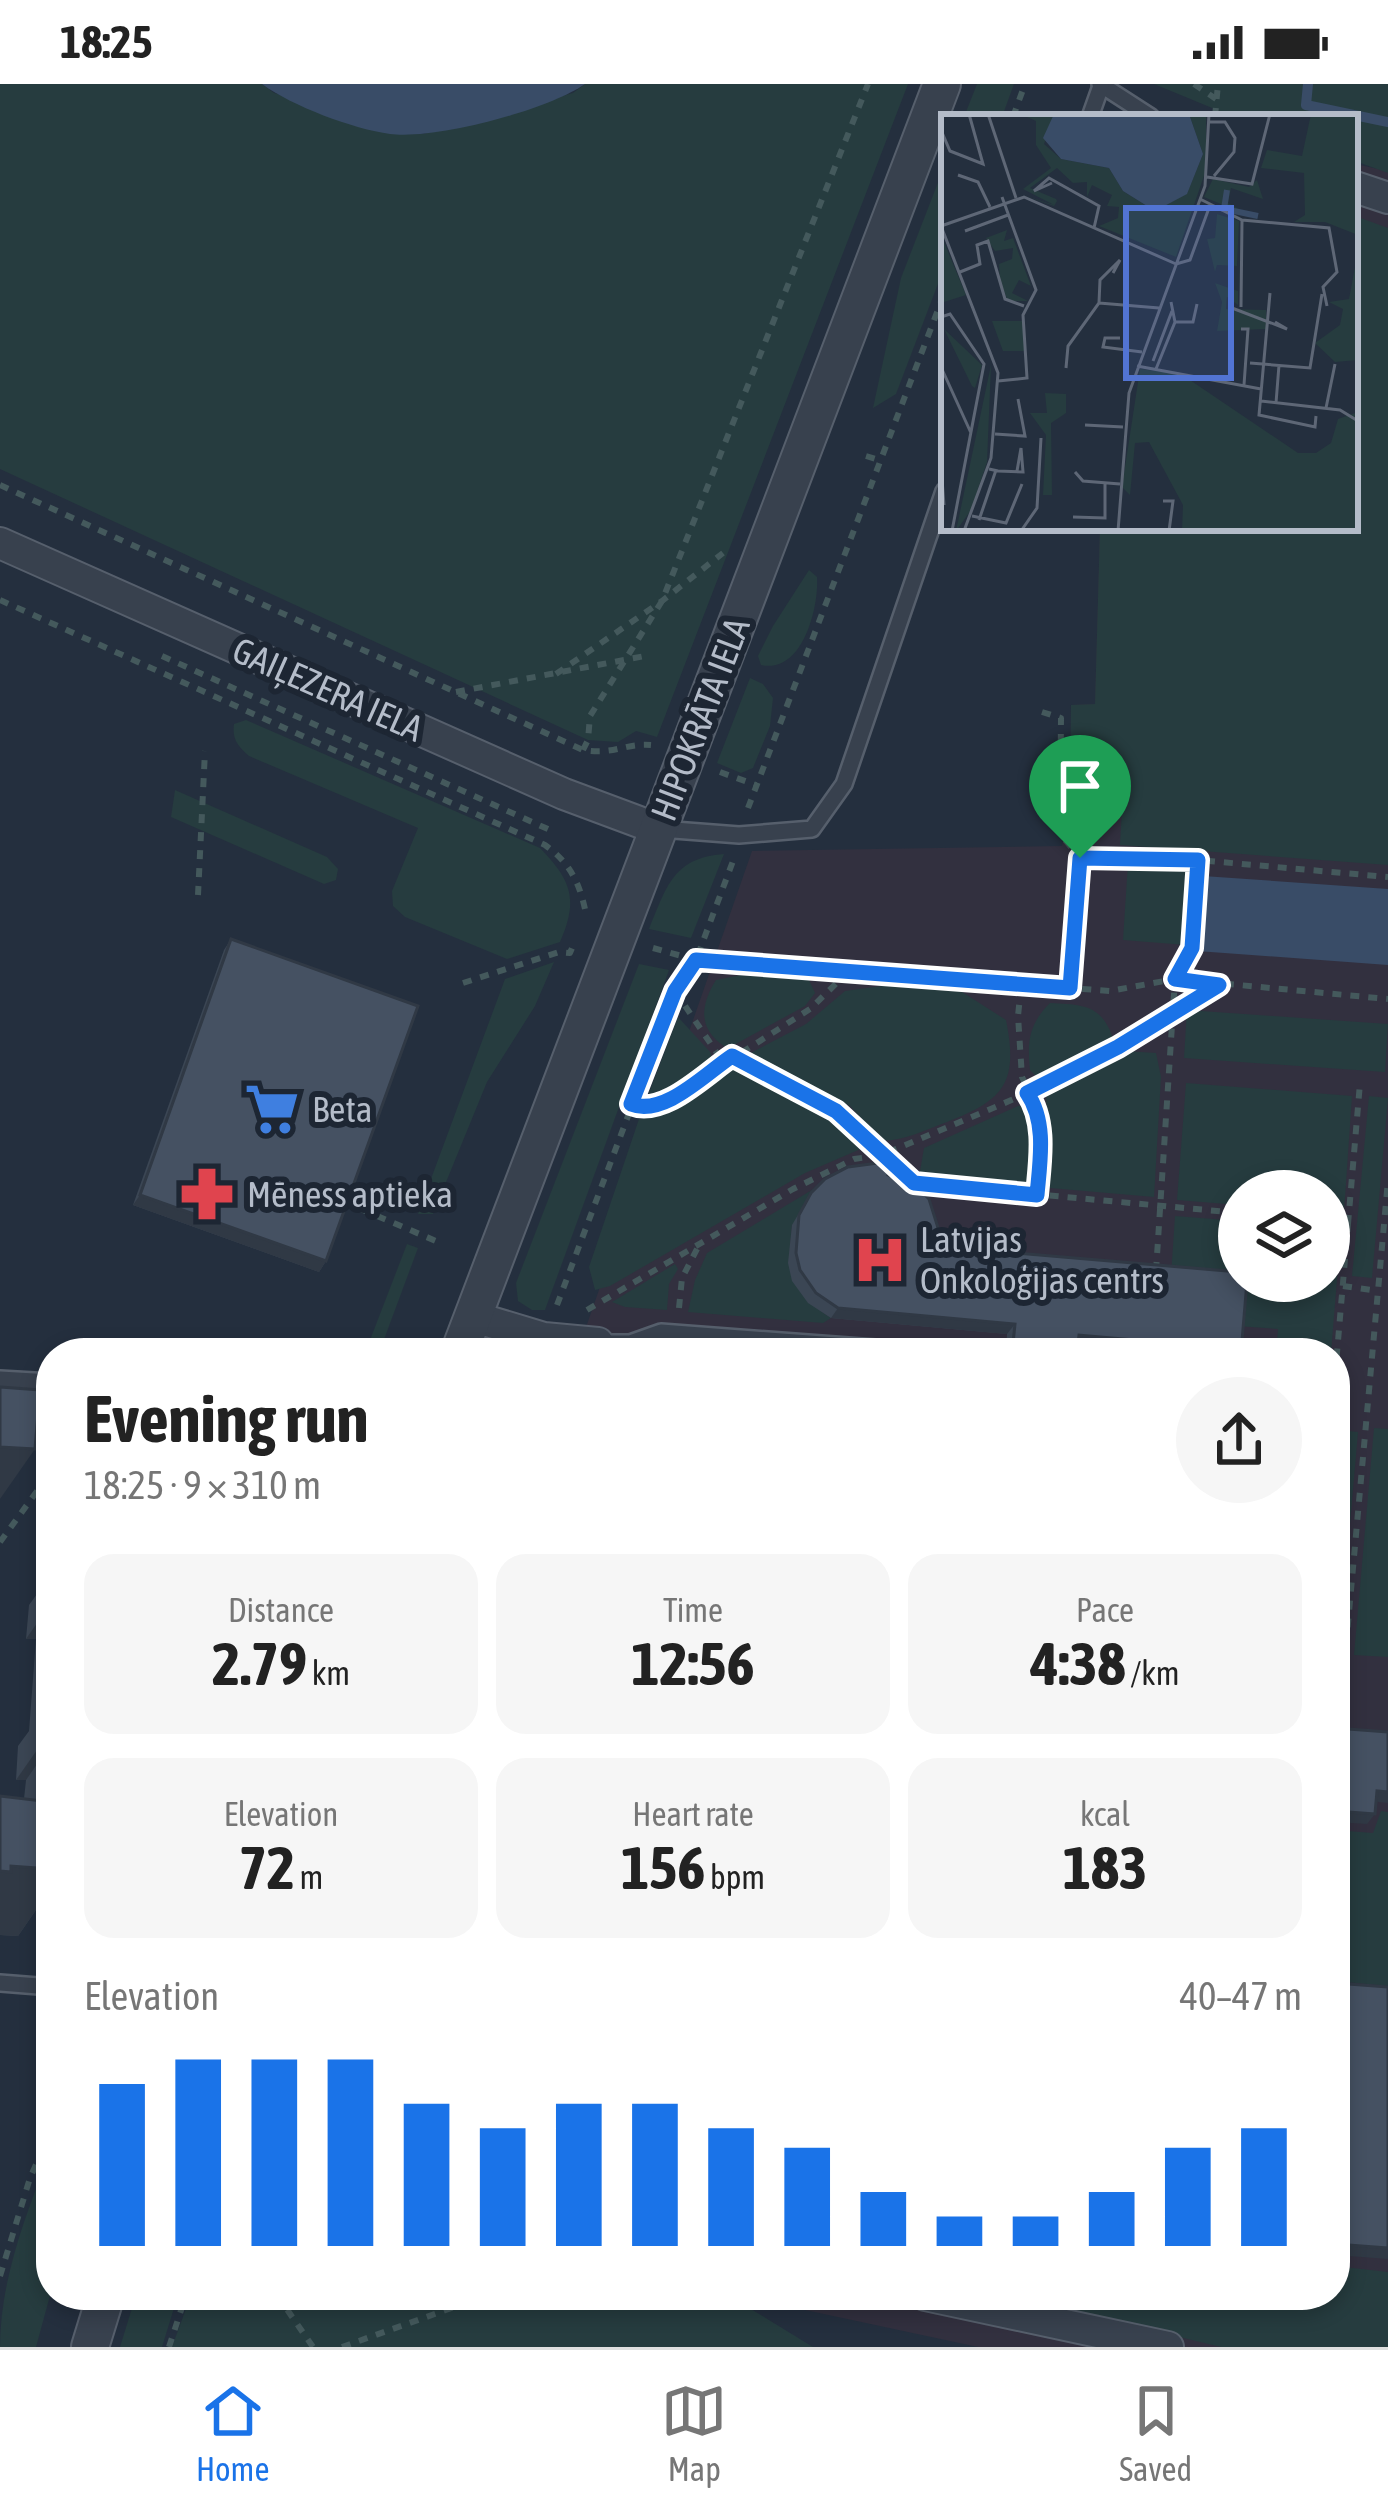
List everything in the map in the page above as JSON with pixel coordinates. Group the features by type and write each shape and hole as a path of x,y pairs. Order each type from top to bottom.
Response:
{"street":[{"name":"HIPOKRĀTA IELA","path":"465,1338 942,84"},
{"path":"1358,188 1388,198"},
{"name":"GAIĻEZERA IELA","path":"0,543 564,794 658,829"},
{"path":"474,1317 551,1338"},
{"path":"90,2347 101,2310"},
{"path":"1000,2310 1168,2347"}],"lane":[{"path":"1091,114 1100,85 1145,114"},
{"path":"658,829 739,836 812,829 844,784 941,499"},
{"path":"640,1338 662,1332 740,1338"},
{"path":"0,1378 36,1381"},
{"path":"0,1983 36,1986"}],"path":[{"path":"583,750 590,716 662,601 868,84"},
{"path":"1013,114 1025,84"},
{"path":"1194,84 1217,100"},
{"path":"1215,114 1218,84"},
{"path":"745,817 941,302"},
{"path":"866,456 879,460"},
{"path":"0,485 583,750 617,753 631,745 654,745"},
{"path":"556,674 732,546 766,547"},
{"path":"0,600 545,844 564,859 575,876 586,912 584,922"},
{"path":"453,693 644,656"},
{"path":"1042,712 1061,718 1060,833 1080,858 1070,988"},
{"path":"198,895 205,751"},
{"path":"711,768 756,785"},
{"path":"544,1337 675,991 696,960 735,854"},
{"path":"1080,858 1198,860 1388,877"},
{"path":"1156,1275 1175,979 1192,948 1198,860"},
{"path":"644,946 696,960 1021,986 1109,991 1175,979 1388,999"},
{"path":"463,983 570,952"},
{"path":"631,1104 643,1109 661,1104 810,1009 848,972"},
{"path":"544,1337 834,1169 995,1110 1118,1047 1219,985"},
{"path":"1021,986 1022,1077 1036,1106 1041,1139 1037,1195"},
{"path":"675,991 723,1062"},
{"path":"732,1056 836,1111 914,1183 1218,1211"},
{"path":"1350,1200 1360,1083"},
{"path":"1350,1601 1388,1180"},
{"path":"344,1202 436,1241"},
{"path":"672,1333 682,1278 699,1244"},
{"path":"1350,1287 1378,1291"},
{"path":"1338,1338 1342,1302"},
{"path":"1,1544 36,1494"},
{"path":"0,2276 4,2243 36,2165"},
{"path":"169,2347 181,2310"},
{"path":"287,2310 313,2347"},
{"path":"343,2347 446,2310"}],"shaded area":[{"path":"1358,165 1388,171 1388,2347 978,2347 805,2310 1350,2310 1350,1338 582,1338 752,851 1062,846 1070,797 1071,705 1095,704 1100,531 1358,531"}],"green space":[{"path":"0,84 262,84 274,93 423,134 573,93 585,84 908,84 657,737 636,731 618,742 588,740 0,469"},
{"path":"977,84 1014,84 1003,114 965,114"},
{"path":"1154,84 1388,84 1388,173 1358,162 1358,114 1227,114"},
{"path":"941,175 941,276 896,394 873,408 901,278"},
{"path":"1358,217 1388,228 1388,865 1120,845 1122,808 1070,797 1071,705 1095,704 1100,531 1358,531"},
{"path":"809,570 817,577 817,590 805,636 787,659 761,665 758,656 773,626"},
{"path":"750,678 763,684 773,698 770,726 753,768 741,773 717,763"},
{"path":"246,720 540,848 569,891 569,914 560,942 507,959 405,917 393,906 392,891 418,828 249,756 234,734 234,724"},
{"path":"175,790 327,857 338,869 336,880 324,884 171,817"},
{"path":"724,854 691,938 649,929 667,887 683,868"},
{"path":"1128,863 1192,867 1186,945 1123,940"},
{"path":"554,962 535,1006 487,1082 433,1214 418,1214 505,979"},
{"path":"639,964 669,970 545,1310 532,1310 518,1301 516,1283"},
{"path":"741,975 809,980 815,993 805,1006 724,1046 706,1024 707,998 716,980"},
{"path":"889,985 959,990 1006,1020 1008,1075 994,1097 947,1122 882,1141 850,1106 747,1055 806,1024 845,991"},
{"path":"1050,1003 1097,1013 1114,1041 1047,1078 1037,1077 1030,1070 1029,1042"},
{"path":"1187,1010 1388,1024 1385,1072 1184,1058"},
{"path":"678,1017 711,1053 712,1065 658,1098 647,1098"},
{"path":"1125,1051 1156,1053 1161,1077 1154,1197 1050,1188 1046,1096"},
{"path":"734,1065 837,1115 863,1148 805,1173 610,1286 595,1290 589,1267 639,1119 661,1114"},
{"path":"1186,1083 1352,1096 1347,1170 1218,1170 1218,1203 1177,1200"},
{"path":"1369,1096 1388,1098 1372,1278 1352,1276"},
{"path":"1018,1106 1029,1106 1029,1186 919,1177 924,1148"},
{"path":"850,1167 792,1225 794,1279 806,1299 831,1318 823,1323 688,1312 707,1253"},
{"path":"1175,1216 1218,1219 1218,1302 1335,1302 1332,1338 1277,1338 1278,1329 1237,1326 1171,1276"},
{"path":"407,1244 418,1248 385,1338 371,1338"},
{"path":"675,1264 678,1269 669,1284 667,1310 612,1302"},
{"path":"1374,1428 1388,1429 1388,1657 1354,1655"},
{"path":"1350,1431 1358,1432 1350,1524"},
{"path":"1381,1811 1388,1812 1388,1986 1350,1982 1350,1831 1373,1833"},
{"path":"36,2191 36,2310 46,2310 36,2347 0,2347 10,2272"},
{"path":"1350,2268 1388,2272 1388,2347 1221,2347 1067,2310 1350,2310"},
{"path":"131,2310 173,2310 162,2347 120,2347"},
{"path":"186,2310 753,2310 813,2347 172,2347"}],"water":[{"path":"262,84 585,84 519,113 410,135 341,122"},
{"path":"1203,876 1388,889 1388,965 1197,951"}],"building":[{"name":"Beta","path":"231,939 418,1006 326,1261 140,1195"},
{"name":"Latvijas Onkoloģijas centrs","path":"893,1161 888,1175 917,1187 929,1199 944,1247 1218,1270 1218,1302 1245,1302 1242,1338 1014,1338 1015,1324 838,1308 816,1293 800,1270 796,1253 799,1215 825,1179 848,1167"},
{"path":"0,1387 36,1390 35,1449 0,1447"},
{"path":"1350,1729 1388,1732 1388,1792 1377,1791 1375,1814 1350,1812"},
{"path":"0,1796 36,1800 36,1868 11,1866 11,1872 0,1871"},
{"path":"1350,1984 1388,1987 1388,2248 1350,2245"}],"waterway":[{"path":"1308,84 1306,105 1349,114"},
{"path":"1358,116 1388,122"}],"place":[{"name":"Beta","path":"272,1109"},
{"name":"Mēness aptieka","path":"207,1194"},
{"name":"Latvijas Onkoloģijas centrs","path":"880,1260"}],"route":[{"path":"1080,858 1198,860 1192,948 1175,979 1219,985 1118,1047 1027,1093 1036,1106 1041,1139 1037,1195 914,1183 836,1111 732,1056 661,1104 643,1109 631,1104 675,991 696,960 1070,988 1080,858"}]}
